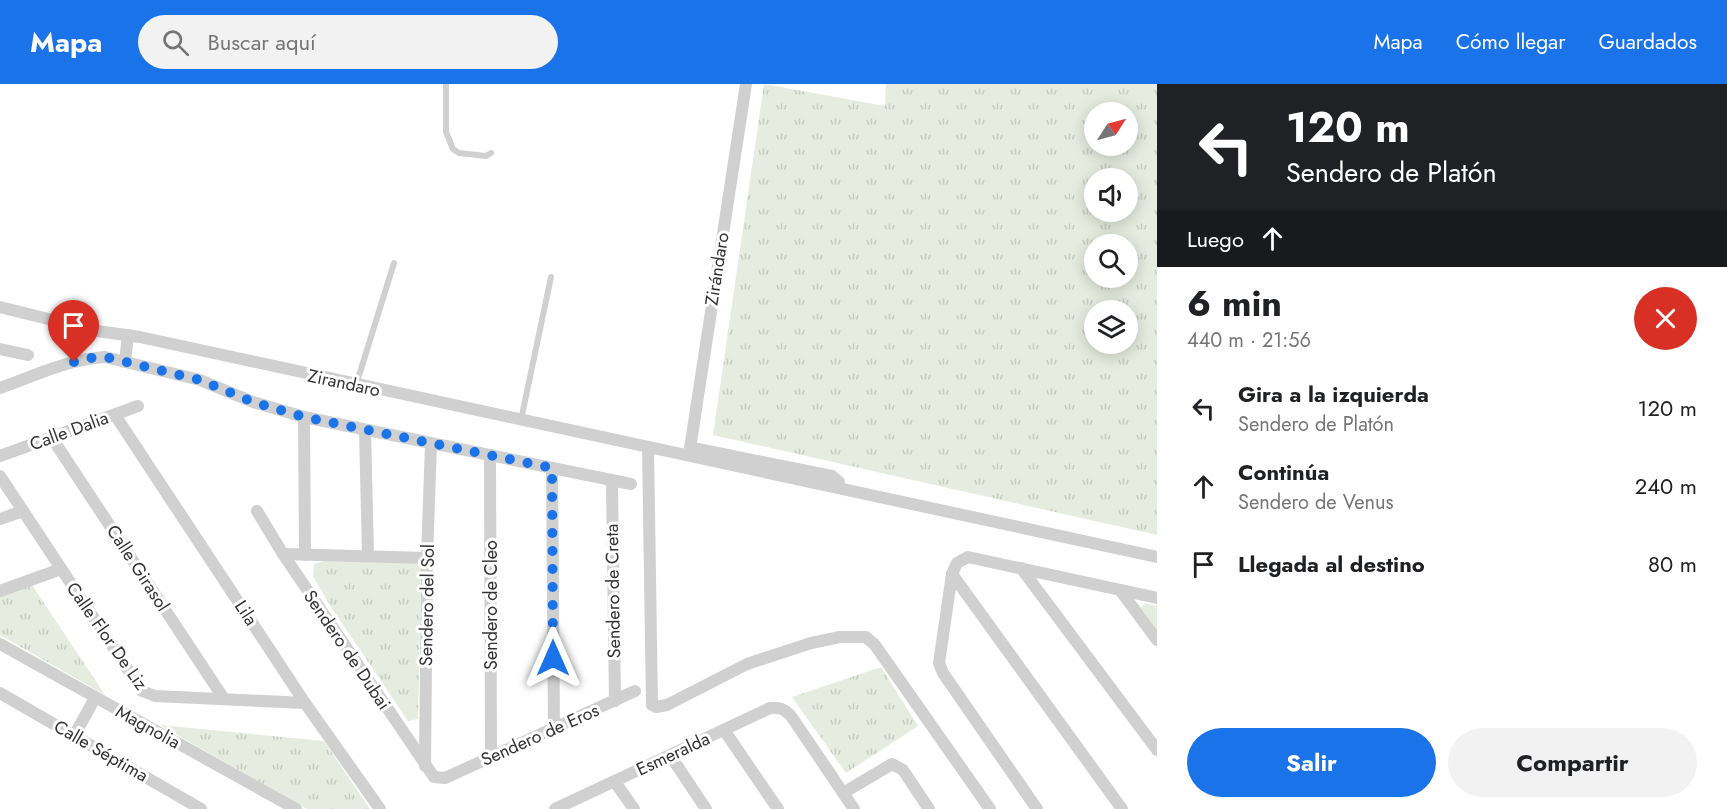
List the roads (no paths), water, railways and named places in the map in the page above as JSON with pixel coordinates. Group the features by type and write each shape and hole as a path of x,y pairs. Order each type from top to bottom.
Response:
{"street":[{"name":"Zirándaro","path":"689,451 746,84"},
{"name":"Zirandaro","path":"0,307 97,331 128,335 648,447 689,451 832,476 838,482 839,488 1157,557"},
{"path":"125,362 128,335"},
{"path":"0,349 28,355"},
{"path":"0,388 90,358 105,357 200,380 253,402 304,417 631,484"},
{"name":"Calle Dalia","path":"0,456 138,406"},
{"name":"Lila","path":"115,415 305,703 381,809"},
{"path":"304,417 305,555"},
{"path":"365,430 368,555"},
{"name":"Calle Girasol","path":"52,438 224,699"},
{"name":"Sendero del Sol","path":"425,766 427,558 431,444"},
{"path":"648,447 652,705 656,707 667,705 740,668 811,643 840,637 866,637 875,645 990,809"},
{"name":"Sendero de Cleo","path":"490,455 491,756"},
{"path":"552,468 554,729"},
{"name":"Calle Flor De Liz","path":"0,476 142,691 155,696 305,703"},
{"name":"Sendero de Creta","path":"612,481 615,701"},
{"path":"0,519 23,511"},
{"name":"Sendero de Dubai","path":"256,512 425,766 434,777 445,778"},
{"path":"283,554 427,558"},
{"path":"1037,809 943,673 939,663 952,574 957,563 968,557 1157,598"},
{"path":"0,591 61,568"},
{"path":"1021,568 1157,750"},
{"path":"952,574 1122,809"},
{"path":"1120,590 1157,640"},
{"name":"Magnolia","path":"0,644 296,809"},
{"name":"Sendero de Eros","path":"445,778 635,691"},
{"name":"Calle Séptima","path":"0,693 201,809"},
{"path":"74,736 95,698"},
{"name":"Esmeralda","path":"555,809 770,708 783,709 791,716 843,794"},
{"path":"724,730 778,809"},
{"path":"670,755 706,809"},
{"path":"854,809 843,794 892,764 903,770 929,809"},
{"path":"615,782 634,809"}],"lane":[{"path":"446,84 446,132 453,149 459,153 486,156 491,153"},
{"path":"356,385 394,263"},
{"path":"521,421 551,277"}]}
